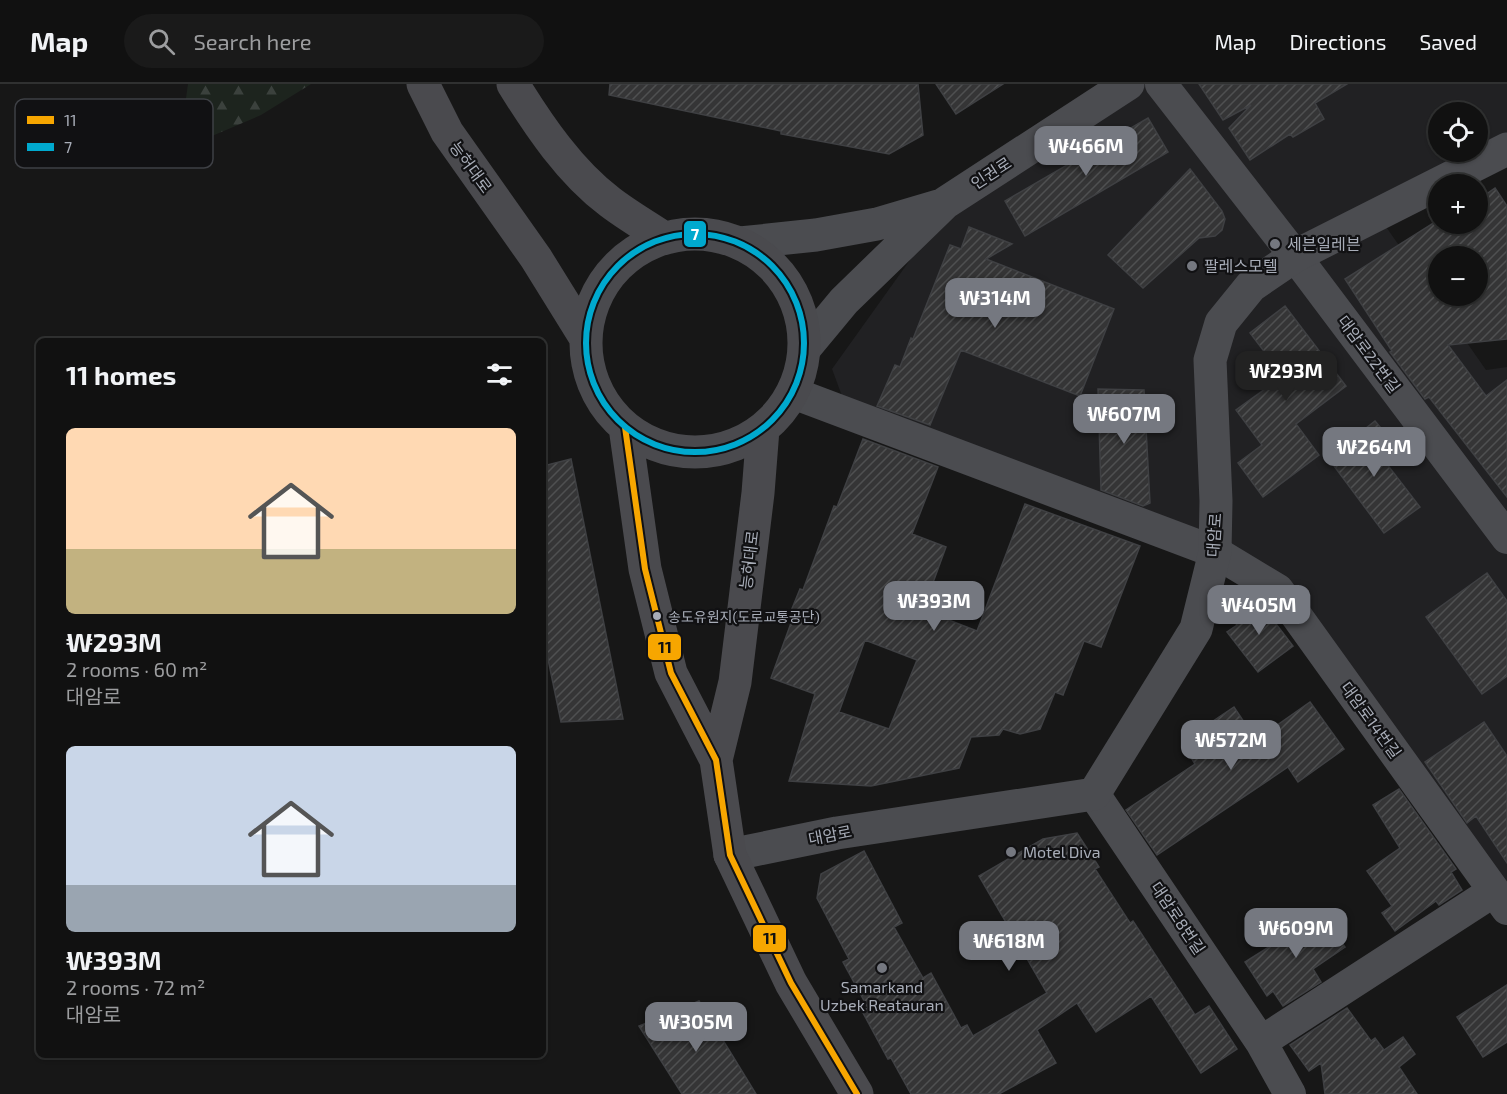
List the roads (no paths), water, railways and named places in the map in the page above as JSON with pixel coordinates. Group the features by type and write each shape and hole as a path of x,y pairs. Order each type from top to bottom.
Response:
{"main road":[{"name":"능허대로","path":"423,84 447,132 536,258 585,337"},
{"path":"513,84 533,116 572,165 609,201 664,238"},
{"path":"703,234 740,243 768,260 789,285 802,315 805,348 801,371 793,393 780,413 763,429 730,447 694,453 657,446 625,428 602,402 588,371 585,337 592,304 609,275 633,252 664,238 703,234"},
{"name":"능허대로","path":"625,428 645,569 671,673 716,760 730,855 791,983 857,1094"},
{"name":"능허대로","path":"716,760 735,682 758,493 763,429"}],"street":[{"name":"인권로","path":"945,203 1128,84"},
{"name":"대암로22번길","path":"1161,84 1295,256 1507,538"},
{"name":"대암로","path":"730,855 837,832 1094,794 1196,629 1215,552 1216,501 1210,360 1221,323 1251,286 1295,256 1507,149"},
{"path":"740,243 816,235 877,224 945,203"},
{"path":"805,348 844,301 945,203"},
{"name":"대암로14번길","path":"793,393 1215,552 1278,590 1500,900"},
{"name":"대암로8번길","path":"1094,794 1261,1042 1290,1094"},
{"path":"1261,1042 1500,900"}],"place":[{"name":"세븐일레븐","path":"1275,244"},
{"name":"팔레스모텔","path":"1192,266"},
{"name":"송도유원지(도로교통공단)","path":"657,616"},
{"name":"Motel Diva","path":"1011,852"},
{"name":"Samarkand Uzbek Reatauran","path":"882,968"}]}
